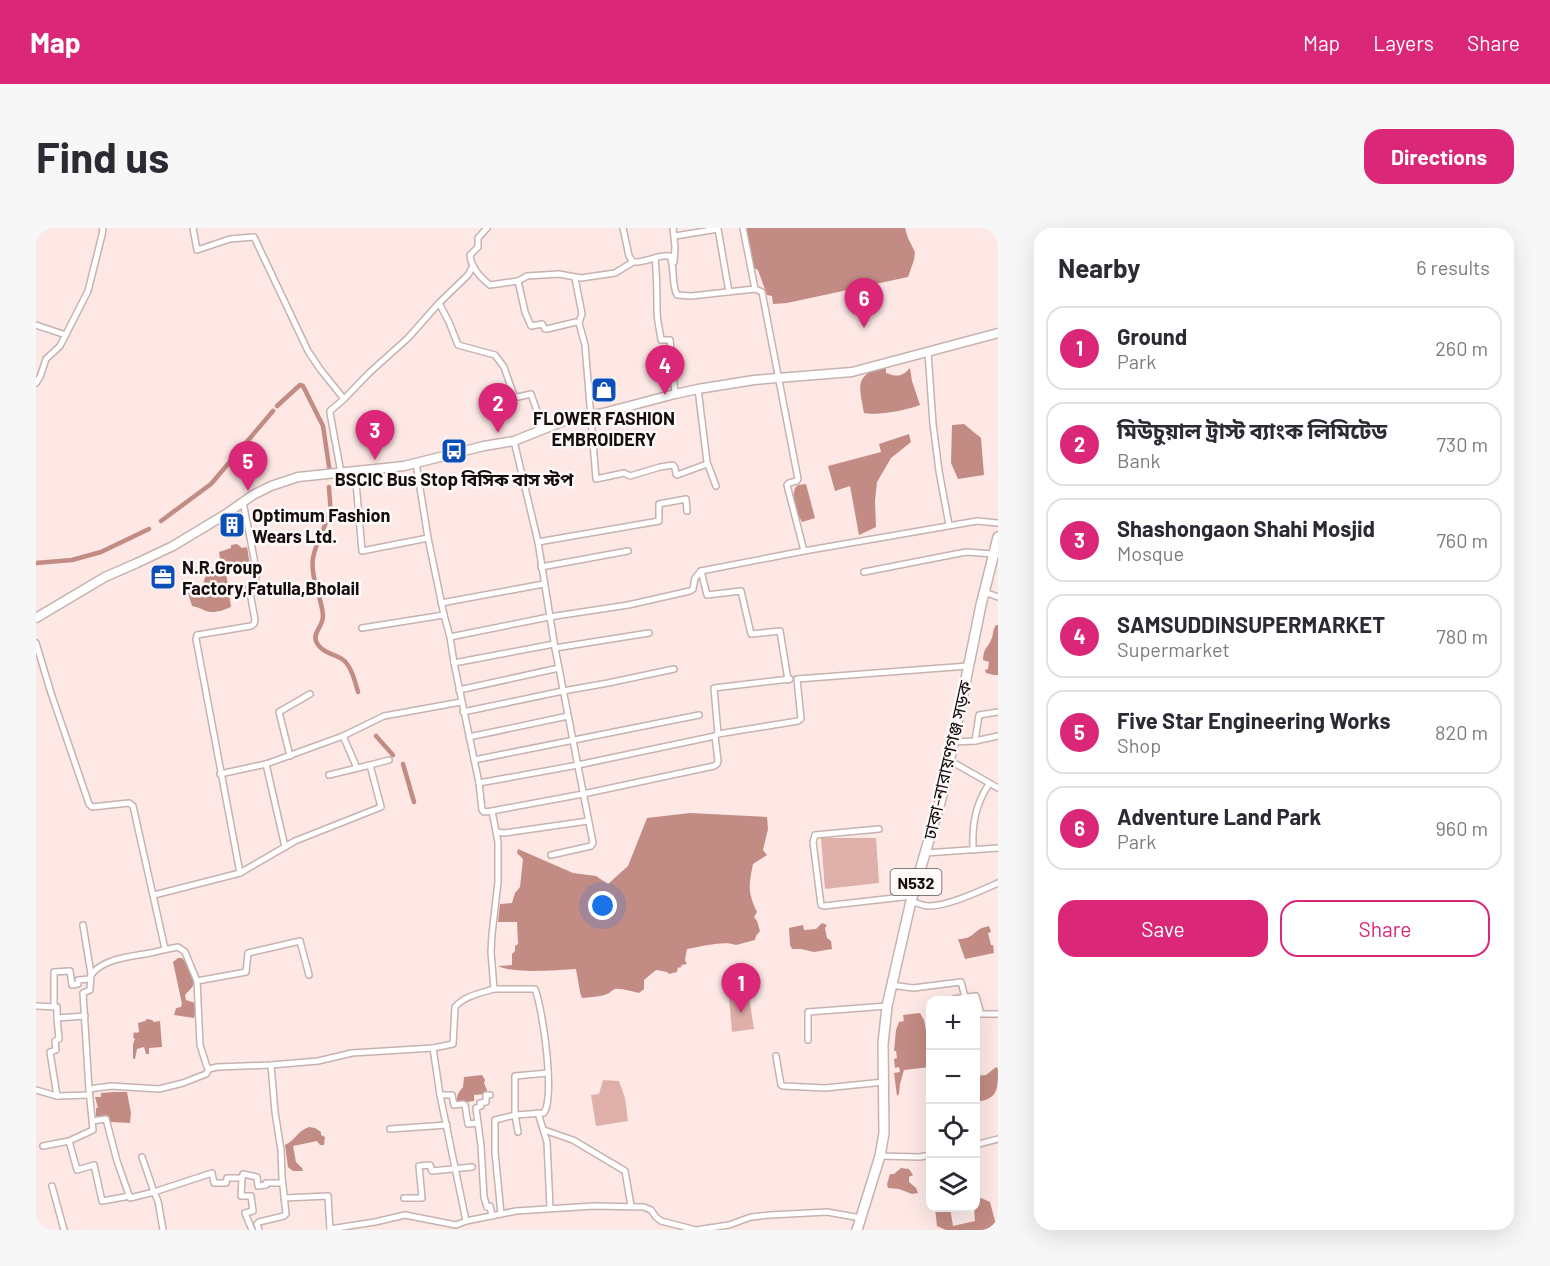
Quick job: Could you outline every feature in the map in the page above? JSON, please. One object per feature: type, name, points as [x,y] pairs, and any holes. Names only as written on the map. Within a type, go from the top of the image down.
[{"type":"highway","name":"ঢাকা-নারায়ণগঞ্জ সড়ক","points":[[857,1230],[880,1156],[884,1133],[884,1044],[891,985],[911,898],[943,792],[968,666],[998,537]]},
{"type":"main road","points":[[36,618],[105,577],[172,546],[253,495],[297,477],[389,468],[416,463],[514,441],[564,421],[675,394],[778,378],[852,372],[998,333]]},
{"type":"street","points":[[36,382],[40,377],[39,367],[60,346],[88,291],[103,228]]},
{"type":"street","points":[[193,228],[197,250],[230,239],[254,237]]},
{"type":"street","points":[[253,228],[254,237],[308,351],[344,399]]},
{"type":"street","points":[[487,228],[478,238],[478,247],[469,258],[483,279],[490,285],[518,281],[527,276],[559,274],[575,278],[615,273],[633,262],[665,255],[670,256],[673,266]]},
{"type":"street","points":[[623,228],[629,256],[633,262]]},
{"type":"street","points":[[673,228],[675,236],[674,289],[677,295],[692,296],[755,289],[762,292],[798,479],[787,486],[804,551]]},
{"type":"street","points":[[743,228],[755,289]]},
{"type":"street","points":[[675,236],[718,229],[729,292]]},
{"type":"street","points":[[655,258],[657,310],[661,340],[670,340],[675,394]]},
{"type":"street","points":[[341,473],[330,411],[408,338],[468,275],[473,266]]},
{"type":"street","points":[[575,278],[582,314],[579,322],[585,345],[597,479],[624,473],[630,476],[673,465],[677,475],[707,464]]},
{"type":"street","points":[[518,281],[525,312],[531,326],[542,324],[547,329],[579,322]]},
{"type":"street","points":[[440,303],[458,345],[495,355],[504,367],[514,396],[531,394],[541,431]]},
{"type":"street","points":[[36,325],[66,335]]},
{"type":"street","points":[[928,352],[934,436],[949,525]]},
{"type":"street","points":[[698,389],[707,464],[716,486]]},
{"type":"street","points":[[514,441],[538,542],[549,617],[593,843],[551,855]]},
{"type":"street","points":[[416,463],[428,538],[450,637],[483,812],[583,794],[714,766],[718,761],[714,688],[797,679],[968,666]]},
{"type":"street","points":[[355,471],[362,551],[428,538]]},
{"type":"street","points":[[538,542],[659,520],[658,504],[686,499],[687,511]]},
{"type":"street","points":[[240,873],[196,639],[197,635],[254,624],[249,586],[255,582],[256,578],[243,502]]},
{"type":"street","points":[[450,637],[549,617],[617,607],[690,591],[693,590],[695,578],[701,571],[949,525],[977,521],[998,523]]},
{"type":"street","points":[[542,567],[628,551]]},
{"type":"street","points":[[864,572],[966,552],[993,554]]},
{"type":"street","points":[[701,571],[707,595],[741,591],[751,634],[780,632],[788,680]]},
{"type":"street","points":[[441,603],[544,584]]},
{"type":"street","points":[[984,592],[998,597]]},
{"type":"street","points":[[362,628],[444,615]]},
{"type":"street","points":[[454,663],[649,633]]},
{"type":"street","points":[[36,643],[88,804],[92,807],[131,804],[165,949]]},
{"type":"street","points":[[459,690],[559,668]]},
{"type":"street","points":[[463,712],[674,669]]},
{"type":"street","points":[[479,783],[578,765],[716,735],[798,721],[802,716],[797,679]]},
{"type":"street","points":[[290,756],[279,712],[310,693]]},
{"type":"street","points":[[220,774],[290,756],[343,736],[384,716],[461,702]]},
{"type":"street","points":[[975,741],[979,715],[998,712]]},
{"type":"street","points":[[474,760],[699,715]]},
{"type":"street","points":[[469,737],[568,716]]},
{"type":"street","points":[[343,736],[357,768]]},
{"type":"street","points":[[953,742],[975,741],[998,736]]},
{"type":"street","points":[[329,775],[389,760]]},
{"type":"street","points":[[949,760],[998,788]]},
{"type":"street","points":[[266,764],[285,847]]},
{"type":"street","points":[[154,895],[240,873],[295,841],[381,807],[370,765]]},
{"type":"street","points":[[973,850],[972,830],[975,816],[989,784]]},
{"type":"street","points":[[492,811],[498,842],[498,882],[491,952],[494,989]]},
{"type":"street","points":[[497,833],[588,821]]},
{"type":"street","points":[[879,829],[815,835],[813,842],[821,905],[911,898],[921,905],[931,906],[960,898],[998,883]]},
{"type":"street","points":[[925,853],[998,848]]},
{"type":"street","points":[[43,1146],[69,1141],[93,1130],[83,993],[90,990],[91,974],[83,926]]},
{"type":"street","points":[[197,981],[246,972],[248,953],[300,941],[309,975]]},
{"type":"street","points":[[57,1096],[50,1052],[56,1050],[55,1041],[59,1039],[57,1008],[54,1007],[54,972],[70,971],[72,985],[78,984],[78,980],[89,979],[97,969],[114,960],[165,949],[178,947],[185,952],[197,981],[200,1045],[209,1069]]},
{"type":"street","points":[[891,985],[913,988],[961,982],[964,996]]},
{"type":"street","points":[[36,1090],[57,1096],[89,1092],[111,1086],[159,1089],[183,1083],[217,1067],[271,1065],[318,1060],[352,1053],[433,1048],[453,1044],[457,1004],[473,995],[494,989],[534,989],[540,1006],[548,1073],[546,1110],[544,1113],[515,1115],[495,1120],[495,1152],[501,1214]]},
{"type":"street","points":[[36,1006],[54,1007]]},
{"type":"street","points":[[808,1040],[807,1014],[810,1012],[887,1006]]},
{"type":"street","points":[[980,1010],[981,1014],[998,1014]]},
{"type":"street","points":[[57,1018],[85,1016]]},
{"type":"street","points":[[433,1048],[440,1095],[466,1221]]},
{"type":"street","points":[[776,1056],[783,1086],[825,1088],[884,1082]]},
{"type":"street","points":[[259,1230],[258,1222],[285,1215],[281,1150],[271,1065]]},
{"type":"street","points":[[518,1132],[514,1076],[548,1073]]},
{"type":"street","points":[[440,1095],[452,1095],[454,1105],[463,1104],[465,1106],[468,1124],[478,1123]]},
{"type":"street","points":[[490,1095],[486,1095],[486,1102],[476,1107],[484,1197],[492,1216]]},
{"type":"street","points":[[538,1113],[547,1142],[550,1208]]},
{"type":"street","points":[[92,1121],[106,1119],[117,1161],[130,1196]]},
{"type":"street","points":[[390,1129],[447,1125]]},
{"type":"street","points":[[544,1130],[573,1140],[624,1170],[631,1206]]},
{"type":"street","points":[[980,1144],[998,1139]]},
{"type":"street","points":[[69,1141],[77,1170],[94,1166],[102,1201],[130,1196],[131,1198],[212,1173],[214,1183],[226,1183],[227,1178],[242,1178]]},
{"type":"street","points":[[880,1156],[926,1156]]},
{"type":"street","points":[[142,1157],[158,1201],[163,1230]]},
{"type":"street","points":[[404,1198],[422,1198],[419,1166],[430,1165],[432,1171],[472,1167]]},
{"type":"street","points":[[252,1230],[245,1213],[253,1212],[251,1196],[241,1196],[243,1174],[257,1176],[258,1186],[266,1185],[266,1183],[282,1183]]},
{"type":"street","points":[[52,1186],[64,1230]]},
{"type":"street","points":[[284,1198],[328,1196],[330,1230],[405,1215],[456,1228],[466,1221],[501,1214],[550,1208],[631,1206],[648,1208],[658,1219],[696,1230],[729,1225],[751,1217],[770,1215],[827,1212],[861,1218]]},
{"type":"street","points":[[667,1230],[668,1222]]},
{"type":"shaded area","points":[[743,228],[905,228],[915,252],[914,260],[908,277],[773,304],[772,296],[767,295],[758,270],[752,267]]},
{"type":"shaded area","points":[[886,366],[886,373],[896,376],[902,375],[910,368],[920,405],[892,412],[864,413],[861,382],[868,373]]},
{"type":"shaded area","points":[[964,424],[981,438],[984,475],[958,479],[951,463],[952,425]]},
{"type":"shaded area","points":[[909,434],[911,442],[891,458],[877,482],[876,527],[859,535],[850,486],[835,491],[828,466],[881,452],[879,444]]},
{"type":"shaded area","points":[[806,484],[815,518],[802,522],[793,497],[798,485]]},
{"type":"shaded area","points":[[237,544],[242,548],[247,547],[250,565],[224,570],[219,552]]},
{"type":"shaded area","points":[[213,572],[226,572],[231,607],[212,612],[192,606],[188,593],[202,589],[206,576]]},
{"type":"shaded area","points":[[996,625],[998,625],[998,675],[994,675],[986,673],[989,662],[983,660]]},
{"type":"shaded area","points":[[690,813],[767,817],[768,829],[763,850],[767,855],[753,864],[750,883],[750,893],[757,912],[754,917],[760,931],[755,940],[736,945],[719,944],[687,949],[685,960],[687,964],[678,967],[677,972],[669,974],[656,970],[644,980],[644,989],[639,993],[615,989],[608,994],[582,998],[576,969],[525,971],[498,966],[512,965],[512,954],[518,944],[517,922],[498,922],[500,904],[512,903],[520,887],[523,859],[517,853],[518,849],[573,873],[596,876],[608,884],[628,866],[647,818]]},
{"type":"shaded area","points":[[821,838],[876,838],[879,883],[825,889]]},
{"type":"shaded area","points":[[822,923],[827,925],[825,928],[827,938],[831,941],[832,949],[814,952],[792,949],[789,928],[803,925],[804,930],[816,929]]},
{"type":"shaded area","points":[[989,926],[991,932],[988,933],[994,953],[965,959],[958,939],[964,939]]},
{"type":"shaded area","points":[[178,958],[184,960],[193,976],[193,986],[185,995],[186,1000],[195,1003],[194,1018],[174,1015],[176,1008],[181,1007],[182,1004],[173,962]]},
{"type":"shaded area","points":[[729,997],[749,997],[754,1029],[732,1032]]},
{"type":"shaded area","points":[[920,1013],[924,1020],[926,1067],[904,1070],[897,1096],[894,1073],[900,1072],[899,1067],[895,1068],[894,1059],[897,1058],[896,1051],[894,1051],[896,1030],[899,1022],[904,1021],[903,1015]]},
{"type":"shaded area","points":[[147,1019],[154,1022],[160,1021],[162,1047],[149,1048],[149,1054],[146,1054],[144,1047],[137,1049],[135,1059],[133,1059],[134,1032],[139,1032],[138,1023]]},
{"type":"shaded area","points":[[996,1067],[998,1069],[997,1088],[993,1096],[980,1101],[980,1076],[986,1075]]},
{"type":"shaded area","points":[[482,1075],[487,1090],[485,1094],[474,1095],[474,1101],[457,1103],[464,1077]]},
{"type":"shaded area","points":[[603,1080],[619,1081],[625,1098],[628,1121],[596,1126],[591,1095],[599,1094]]},
{"type":"shaded area","points":[[127,1092],[131,1113],[130,1123],[110,1122],[109,1116],[96,1116],[96,1108],[98,1108],[95,1097],[101,1097],[101,1093]]},
{"type":"shaded area","points":[[309,1127],[321,1132],[321,1135],[325,1137],[324,1145],[320,1145],[317,1141],[293,1146],[296,1162],[303,1171],[293,1171],[288,1167],[285,1145]]},
{"type":"shaded area","points":[[901,1168],[909,1169],[913,1175],[909,1177],[909,1182],[918,1193],[912,1194],[888,1188],[890,1174],[894,1174]]},
{"type":"shaded area","points":[[980,1199],[990,1202],[995,1221],[998,1221],[998,1230],[946,1230],[937,1226],[935,1212],[951,1212],[953,1226],[975,1221],[974,1212],[980,1212]]},
{"type":"waterway","points":[[277,406],[300,385],[303,386],[323,426],[330,473]]},
{"type":"waterway","points":[[161,521],[211,484],[273,411]]},
{"type":"waterway","points":[[329,487],[330,510],[313,558],[313,573],[323,616],[315,638],[321,648],[342,659],[348,665],[358,692]]},
{"type":"waterway","points":[[36,563],[72,560],[101,552],[149,529]]},
{"type":"waterway","points":[[376,736],[393,755]]},
{"type":"waterway","points":[[403,764],[414,802]]},
{"type":"place","name":"Adventure Land Park","points":[[864,328]]},
{"type":"place","name":"FLOWER FASHION EMBROIDERY","points":[[604,390]]},
{"type":"place","name":"SAMSUDDINSUPERMARKET","points":[[665,395]]},
{"type":"place","name":"মিউচুয়াল ট্রাস্ট ব্যাংক লিমিটেড","points":[[498,433]]},
{"type":"place","name":"BSCIC Bus Stop বিসিক বাস স্টপ","points":[[454,451]]},
{"type":"place","name":"Shashongaon Shahi Mosjid","points":[[375,460]]},
{"type":"place","name":"Five Star Engineering Works","points":[[248,491]]},
{"type":"place","name":"Optimum Fashion Wears Ltd.","points":[[232,525]]},
{"type":"place","name":"N.R.Group Factory,Fatulla,Bholail","points":[[163,577]]},
{"type":"place","name":"Ground","points":[[741,1013]]}]
